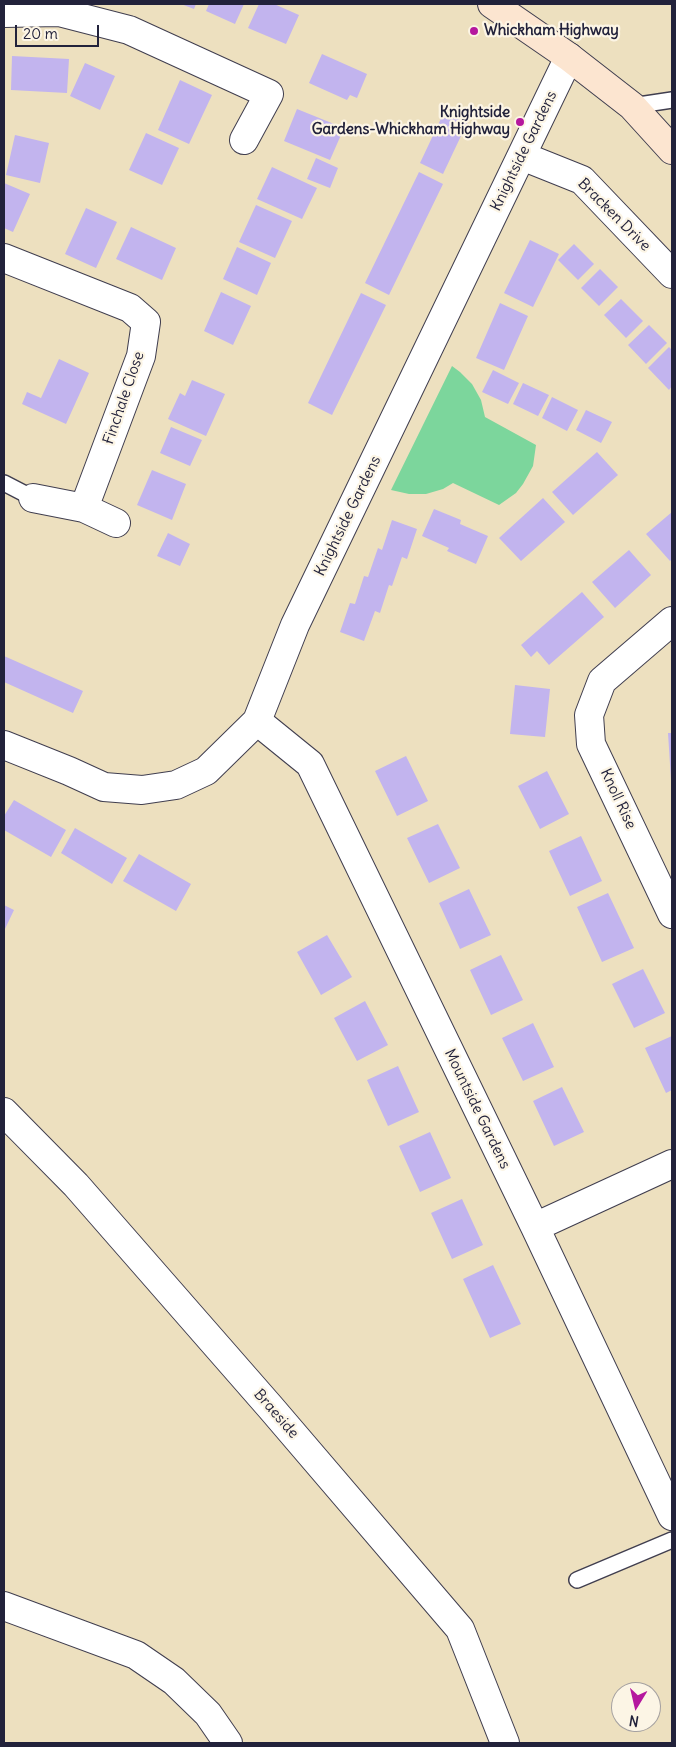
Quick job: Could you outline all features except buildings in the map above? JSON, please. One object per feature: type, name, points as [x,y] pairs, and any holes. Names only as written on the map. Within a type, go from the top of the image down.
[{"type":"main road","points":[[492,4],[569,57],[632,106],[672,150]]},
{"type":"street","points":[[4,14],[58,12],[129,30],[269,94],[244,140]]},
{"type":"street","name":"Knightside Gardens","points":[[4,745],[69,771],[104,788],[142,790],[176,785],[206,771],[257,721],[295,625],[569,57]]},
{"type":"street","name":"Bracken Drive","points":[[522,156],[582,180],[672,274]]},
{"type":"street","name":"Finchale Close","points":[[4,258],[130,308],[146,322],[140,356],[84,508]]},
{"type":"street","points":[[33,498],[84,508],[116,523]]},
{"type":"street","name":"Knoll Rise","points":[[672,621],[602,680],[589,715],[591,744],[672,914]]},
{"type":"street","name":"Mountside Gardens","points":[[257,721],[310,764],[535,1227],[672,1516]]},
{"type":"street","name":"Braeside","points":[[4,1112],[76,1185],[271,1408],[460,1629],[505,1743]]},
{"type":"street","points":[[535,1227],[672,1164]]},
{"type":"street","points":[[4,1606],[136,1655],[174,1681],[208,1714],[228,1743]]},
{"type":"lane","points":[[632,106],[672,100]]},
{"type":"lane","points":[[4,484],[33,498]]},
{"type":"lane","points":[[578,1580],[672,1540]]},
{"type":"green space","points":[[452,366],[472,384],[481,400],[485,417],[536,445],[533,466],[523,484],[516,493],[499,505],[453,483],[443,489],[426,494],[409,494],[391,490]]},
{"type":"place","name":"Whickham Highway","points":[[474,31]]},
{"type":"place","name":"Knightside Gardens-Whickham Highway","points":[[520,122]]}]
